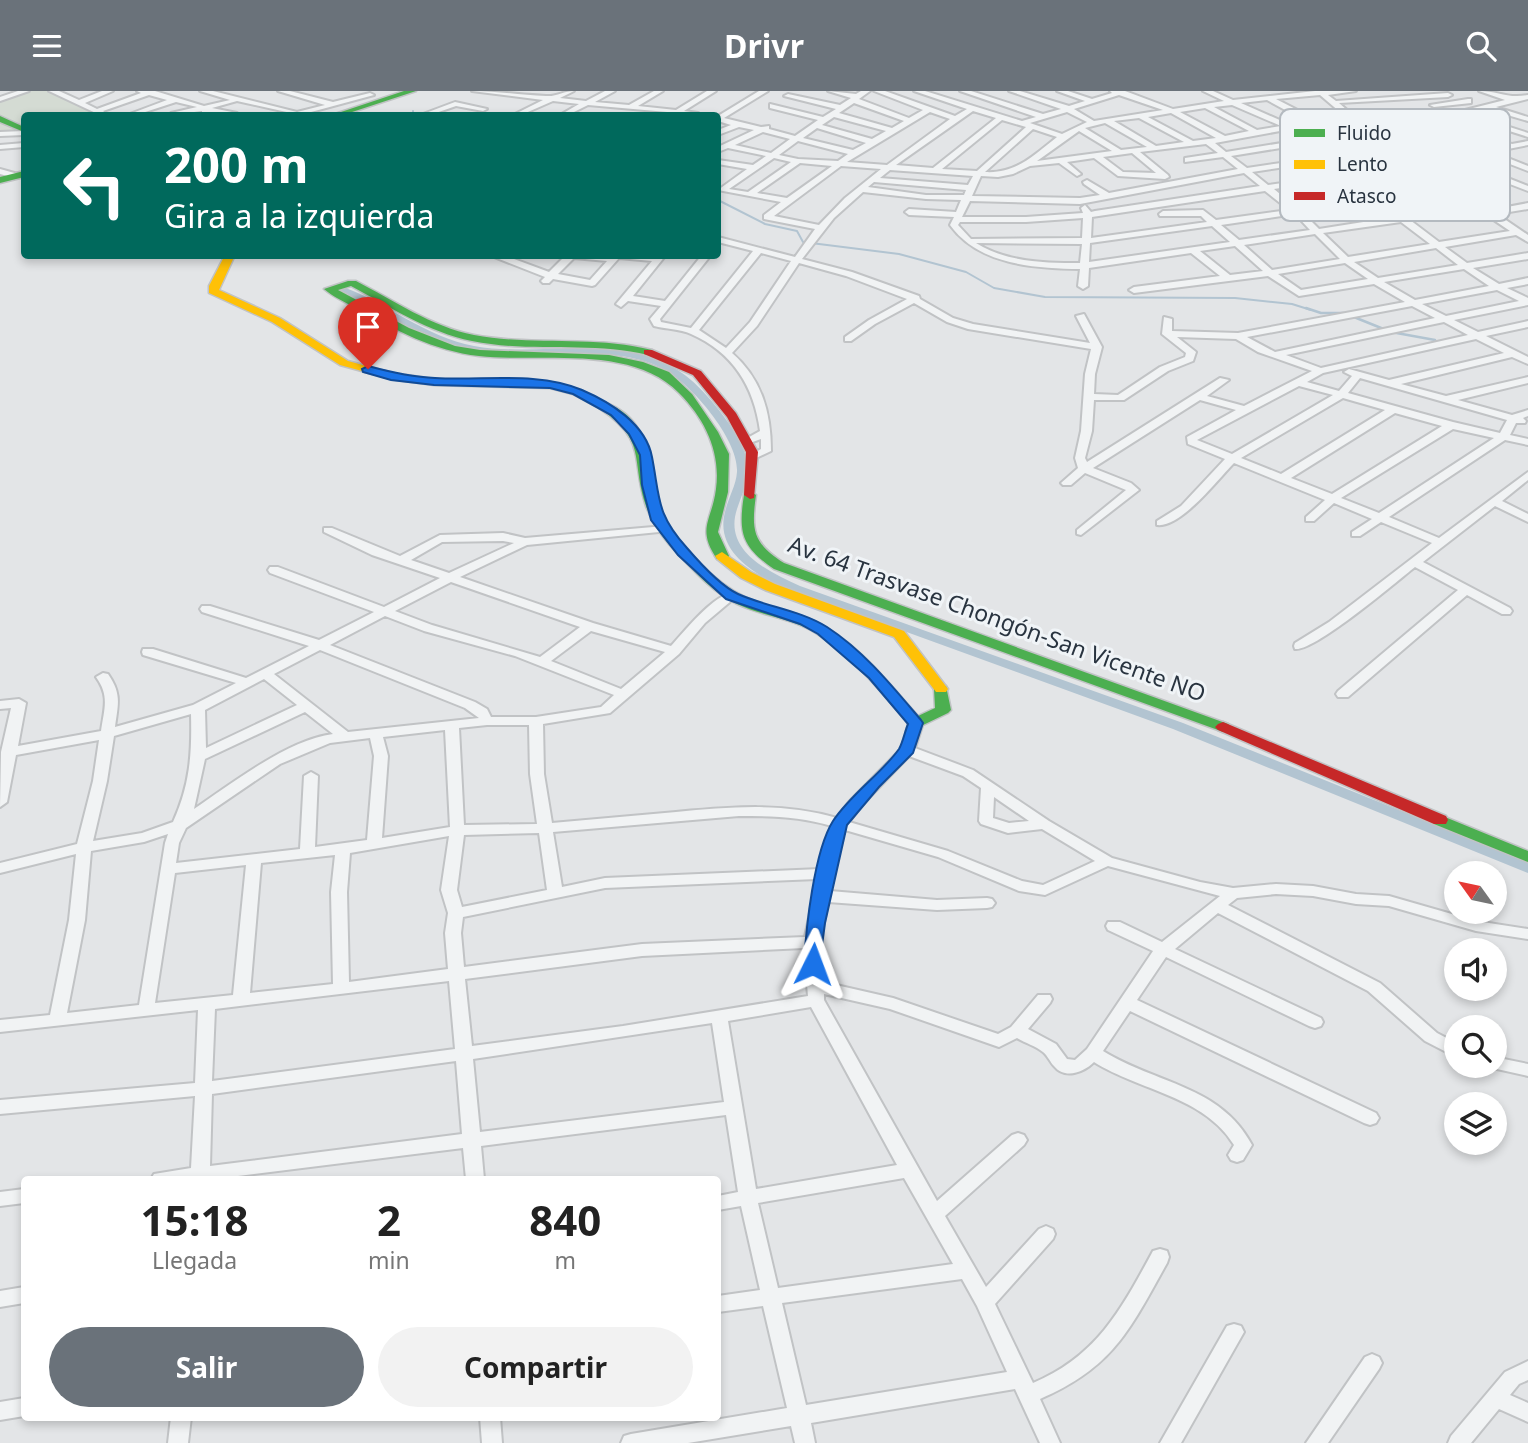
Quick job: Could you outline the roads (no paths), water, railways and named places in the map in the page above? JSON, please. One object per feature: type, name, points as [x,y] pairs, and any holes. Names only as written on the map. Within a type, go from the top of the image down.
[{"type":"street","points":[[0,99],[25,91]]},
{"type":"street","points":[[56,93],[69,91]]},
{"type":"street","points":[[78,103],[109,91]]},
{"type":"street","points":[[204,91],[289,112]]},
{"type":"street","points":[[282,91],[340,112],[421,91]]},
{"type":"street","points":[[340,112],[370,95],[352,91]]},
{"type":"street","points":[[340,112],[412,91]]},
{"type":"street","points":[[476,91],[489,92],[503,99],[515,94],[533,99],[674,112],[712,91]]},
{"type":"street","points":[[533,99],[547,91]]},
{"type":"street","points":[[524,112],[570,91]]},
{"type":"street","points":[[570,112],[611,91]]},
{"type":"street","points":[[619,112],[659,91]]},
{"type":"street","points":[[721,117],[764,91]]},
{"type":"street","points":[[832,91],[909,120]]},
{"type":"street","points":[[722,187],[773,156],[866,91]]},
{"type":"street","points":[[877,91],[956,119]]},
{"type":"street","points":[[918,91],[1030,128],[1062,135]]},
{"type":"street","points":[[964,91],[1041,116]]},
{"type":"street","points":[[1013,91],[1066,108],[1093,124]]},
{"type":"street","points":[[1061,91],[1091,100]]},
{"type":"street","points":[[1208,91],[1237,102],[1280,125]]},
{"type":"street","points":[[1250,91],[1289,109]]},
{"type":"street","points":[[728,146],[798,161],[838,165],[977,175],[1010,174],[1030,164],[1062,135],[1093,124],[1295,93],[1352,91]]},
{"type":"street","points":[[1436,91],[1496,109]]},
{"type":"street","points":[[1483,91],[1528,105]]},
{"type":"street","points":[[56,93],[97,111],[148,92],[201,107]]},
{"type":"street","points":[[1020,124],[1120,92],[1172,111],[1224,139]]},
{"type":"street","points":[[1320,92],[1340,109]]},
{"type":"street","points":[[1330,101],[1448,95]]},
{"type":"street","points":[[788,96],[843,107]]},
{"type":"street","points":[[1475,109],[1528,97]]},
{"type":"street","points":[[139,112],[174,100]]},
{"type":"street","points":[[184,112],[238,100]]},
{"type":"street","points":[[1355,109],[1468,101]]},
{"type":"street","points":[[432,112],[454,104],[483,109]]},
{"type":"street","points":[[475,112],[492,106]]},
{"type":"street","points":[[773,106],[825,120]]},
{"type":"street","points":[[1206,106],[1256,132]]},
{"type":"street","points":[[728,352],[768,306],[821,228],[862,189],[971,109]]},
{"type":"street","points":[[821,228],[768,218],[854,153],[928,110]]},
{"type":"street","points":[[1510,113],[1528,119]]},
{"type":"street","points":[[833,114],[891,130]]},
{"type":"street","points":[[1141,115],[1192,143]]},
{"type":"street","points":[[934,171],[1000,118]]},
{"type":"street","points":[[0,119],[21,130]]},
{"type":"street","points":[[721,120],[766,128],[854,153]]},
{"type":"street","points":[[1108,121],[1156,149]]},
{"type":"street","points":[[721,132],[741,123]]},
{"type":"street","points":[[814,125],[872,142]]},
{"type":"street","points":[[721,149],[766,128]]},
{"type":"street","points":[[1030,128],[977,175],[958,217],[957,230],[967,240],[1012,261],[1045,266],[1083,266],[1195,252],[1393,221]]},
{"type":"street","points":[[1080,128],[1119,152]]},
{"type":"street","points":[[1030,164],[1156,149],[1280,129]]},
{"type":"street","points":[[1510,130],[1528,135]]},
{"type":"street","points":[[0,134],[21,132]]},
{"type":"street","points":[[1247,134],[1280,159]]},
{"type":"street","points":[[1208,141],[1280,199]]},
{"type":"street","points":[[1,147],[21,145]]},
{"type":"street","points":[[1171,146],[1236,193]]},
{"type":"street","points":[[1188,160],[1280,147]]},
{"type":"street","points":[[1134,151],[1176,183]]},
{"type":"street","points":[[1096,156],[1121,174],[1164,176]]},
{"type":"street","points":[[749,195],[798,161]]},
{"type":"street","points":[[1060,161],[1077,174]]},
{"type":"street","points":[[721,162],[755,168]]},
{"type":"street","points":[[1510,162],[1528,169]]},
{"type":"street","points":[[862,189],[965,199],[1080,201],[1280,166]]},
{"type":"street","points":[[874,180],[970,188]]},
{"type":"street","points":[[1087,182],[1107,196]]},
{"type":"street","points":[[1510,183],[1528,190]]},
{"type":"street","points":[[722,187],[749,195],[788,201]]},
{"type":"street","points":[[967,240],[1043,243],[1087,241],[1137,221],[1156,206],[1280,187]]},
{"type":"street","points":[[1023,188],[1029,201]]},
{"type":"street","points":[[1146,189],[1156,206]]},
{"type":"street","points":[[1080,201],[1088,214],[1083,286]]},
{"type":"street","points":[[909,212],[958,217],[1038,219],[1088,214],[1137,221],[1215,224],[1280,214]]},
{"type":"street","points":[[1163,214],[1200,212],[1270,274],[1295,292],[1305,294],[1528,256]]},
{"type":"street","points":[[1038,219],[1043,243]]},
{"type":"street","points":[[1307,221],[1346,260],[1378,282],[1473,335],[1528,361]]},
{"type":"street","points":[[1274,355],[1441,318],[1528,302],[1496,287],[1408,221]]},
{"type":"street","points":[[1502,221],[1523,232],[1528,239]]},
{"type":"street","points":[[1134,290],[1270,274],[1523,232]]},
{"type":"street","points":[[721,240],[849,274],[916,298],[950,320],[971,327],[1097,347]]},
{"type":"street","points":[[693,331],[759,250]]},
{"type":"street","points":[[1195,252],[1229,279]]},
{"type":"street","points":[[229,259],[227,268],[214,283],[214,291],[276,320],[344,363],[391,376],[434,382],[550,385],[577,392],[615,412],[635,432],[646,455],[648,485],[658,520],[683,552],[731,596],[806,621],[823,631],[874,675],[916,723],[907,750],[873,783],[840,824],[825,874],[812,942],[815,993],[909,1170],[985,1302],[1050,1443]]},
{"type":"street","points":[[502,259],[548,279],[592,283],[613,259]]},
{"type":"street","points":[[510,263],[515,259]]},
{"type":"street","points":[[548,279],[568,259]]},
{"type":"street","points":[[659,259],[624,301],[668,304]]},
{"type":"street","points":[[704,259],[655,322],[693,331],[728,352],[757,388],[766,433],[766,451],[751,449]]},
{"type":"street","points":[[1167,334],[1238,336],[1528,281]]},
{"type":"street","name":"Av. 64 Trasvase Chongón-San Vicente NO","points":[[916,723],[943,710],[944,699],[938,682],[898,635],[770,587],[746,575],[720,554],[712,538],[711,519],[721,498],[723,452],[683,389],[662,373],[643,364],[618,358],[491,356],[455,349],[434,343],[329,289],[352,283],[449,332],[473,338],[607,345],[658,354],[698,374],[751,449],[753,494],[746,524],[747,537],[763,556],[794,572],[1213,723],[1528,857]]},
{"type":"street","points":[[849,339],[872,322],[916,298]]},
{"type":"street","points":[[1081,316],[1097,347]]},
{"type":"street","points":[[1167,319],[1167,334]]},
{"type":"street","points":[[1440,542],[1231,459],[1192,442],[1192,437],[1320,371],[1528,324]]},
{"type":"street","points":[[1090,397],[1120,398],[1164,369],[1189,359],[1191,352],[1167,334]]},
{"type":"street","points":[[1238,336],[1274,355],[1320,371]]},
{"type":"street","points":[[1081,532],[1133,490],[1132,487],[1084,469],[1080,458],[1088,438],[1091,361],[1097,347]]},
{"type":"street","points":[[1390,384],[1513,354]]},
{"type":"street","points":[[1338,367],[1357,376],[1528,423]]},
{"type":"street","points":[[1161,523],[1185,507],[1231,459],[1341,395],[1357,376]]},
{"type":"street","points":[[1067,483],[1084,469],[1224,380]]},
{"type":"street","points":[[1446,400],[1528,380]]},
{"type":"street","points":[[1296,382],[1392,410],[1528,442]]},
{"type":"street","points":[[1198,396],[1247,410]]},
{"type":"street","points":[[1281,479],[1392,410]]},
{"type":"street","points":[[1356,534],[1504,436],[1513,418],[1528,413]]},
{"type":"street","points":[[1310,519],[1332,499],[1451,425]]},
{"type":"street","points":[[751,449],[766,433]]},
{"type":"street","points":[[1300,646],[1333,625],[1528,475]]},
{"type":"street","points":[[1494,501],[1528,519]]},
{"type":"street","points":[[401,561],[440,539],[503,537],[525,542],[665,529]]},
{"type":"street","points":[[328,530],[401,561],[589,626],[674,650]]},
{"type":"street","points":[[8,752],[107,733],[198,708],[451,577],[525,542]]},
{"type":"street","points":[[1414,562],[1506,611]]},
{"type":"street","points":[[274,570],[385,613],[541,662],[622,694]]},
{"type":"street","points":[[1343,694],[1465,591]]},
{"type":"street","points":[[0,868],[84,847],[144,837],[178,826],[275,761],[305,746],[343,735],[376,735],[486,721],[537,721],[605,710],[674,650],[701,620],[731,596]]},
{"type":"street","points":[[206,609],[320,645],[470,705],[482,712],[486,721]]},
{"type":"street","points":[[541,662],[589,626]]},
{"type":"street","points":[[148,652],[248,683]]},
{"type":"street","points":[[266,674],[343,735]]},
{"type":"street","points":[[57,1020],[77,920],[84,847],[100,781],[107,733],[111,688],[103,677]]},
{"type":"street","points":[[0,705],[19,703],[0,802]]},
{"type":"street","points":[[200,757],[306,706]]},
{"type":"street","points":[[146,1010],[162,891],[178,826],[188,804],[200,757],[198,708]]},
{"type":"street","points":[[537,721],[537,774],[555,891]]},
{"type":"street","points":[[452,727],[457,829],[449,890],[456,913],[453,933],[459,973],[475,1176]]},
{"type":"street","points":[[374,843],[381,756],[376,735]]},
{"type":"street","points":[[907,750],[968,773],[1044,824],[1107,861],[1199,887],[1233,893],[1301,890],[1356,899],[1389,901],[1476,926],[1528,934]]},
{"type":"street","points":[[307,851],[311,776]]},
{"type":"street","points":[[988,785],[986,821],[1008,828],[1044,824]]},
{"type":"street","points":[[169,869],[307,851],[343,849],[457,829],[547,828],[739,811],[778,811],[840,824],[943,854],[1019,886],[1045,890],[1107,861]]},
{"type":"street","points":[[341,989],[339,892],[343,849]]},
{"type":"street","points":[[241,999],[254,859]]},
{"type":"street","points":[[456,913],[605,883],[825,874]]},
{"type":"street","points":[[1017,1031],[1050,1048],[1056,1059],[1069,1067],[1079,1067],[1093,1052],[1162,951],[1233,893]]},
{"type":"street","points":[[822,896],[937,905],[987,903]]},
{"type":"street","points":[[1219,907],[1374,988],[1431,1037],[1444,1044]]},
{"type":"street","points":[[1114,926],[1315,1022]]},
{"type":"street","points":[[0,1026],[341,989],[642,950],[812,942]]},
{"type":"street","points":[[0,1107],[203,1089],[623,1033],[719,1016],[815,993],[893,1004],[999,1041],[1017,1031],[1044,999]]},
{"type":"street","points":[[1127,1002],[1370,1118]]},
{"type":"street","points":[[200,1176],[207,1003]]},
{"type":"street","points":[[719,1016],[731,1108],[748,1198],[805,1443]]},
{"type":"street","points":[[1093,1052],[1185,1096],[1227,1120],[1237,1129],[1243,1145],[1237,1155]]},
{"type":"street","points":[[1507,1066],[1528,1070]]},
{"type":"street","points":[[208,1176],[731,1108]]},
{"type":"street","points":[[936,1213],[1017,1140]]},
{"type":"street","points":[[721,1202],[909,1170]]},
{"type":"street","points":[[0,1199],[21,1196]]},
{"type":"street","points":[[985,1302],[1046,1234]]},
{"type":"street","points":[[631,1443],[1063,1382],[1096,1359],[1116,1333],[1160,1257]]},
{"type":"street","points":[[721,1304],[966,1270]]},
{"type":"street","points":[[0,1299],[21,1296]]},
{"type":"street","points":[[1170,1443],[1234,1332]]},
{"type":"street","points":[[1316,1443],[1372,1363]]},
{"type":"street","points":[[1458,1443],[1512,1378],[1528,1370]]},
{"type":"street","points":[[1495,1398],[1528,1413]]},
{"type":"street","points":[[0,1411],[21,1408]]},
{"type":"street","points":[[178,1443],[181,1421]]},
{"type":"street","points":[[491,1421],[492,1443]]},
{"type":"waterway","points":[[721,202],[765,224],[797,231],[803,242],[899,254],[966,272],[994,288],[1045,297],[1235,298],[1292,304],[1311,310]]},
{"type":"waterway","points":[[343,290],[423,332],[457,345],[499,352],[616,353],[644,358],[669,367],[689,383],[735,443],[742,462],[742,475],[728,527],[738,551],[759,570],[796,589],[1178,726],[1528,868]]},
{"type":"waterway","points":[[1306,308],[1321,313],[1344,313],[1391,332],[1435,340]]}]
